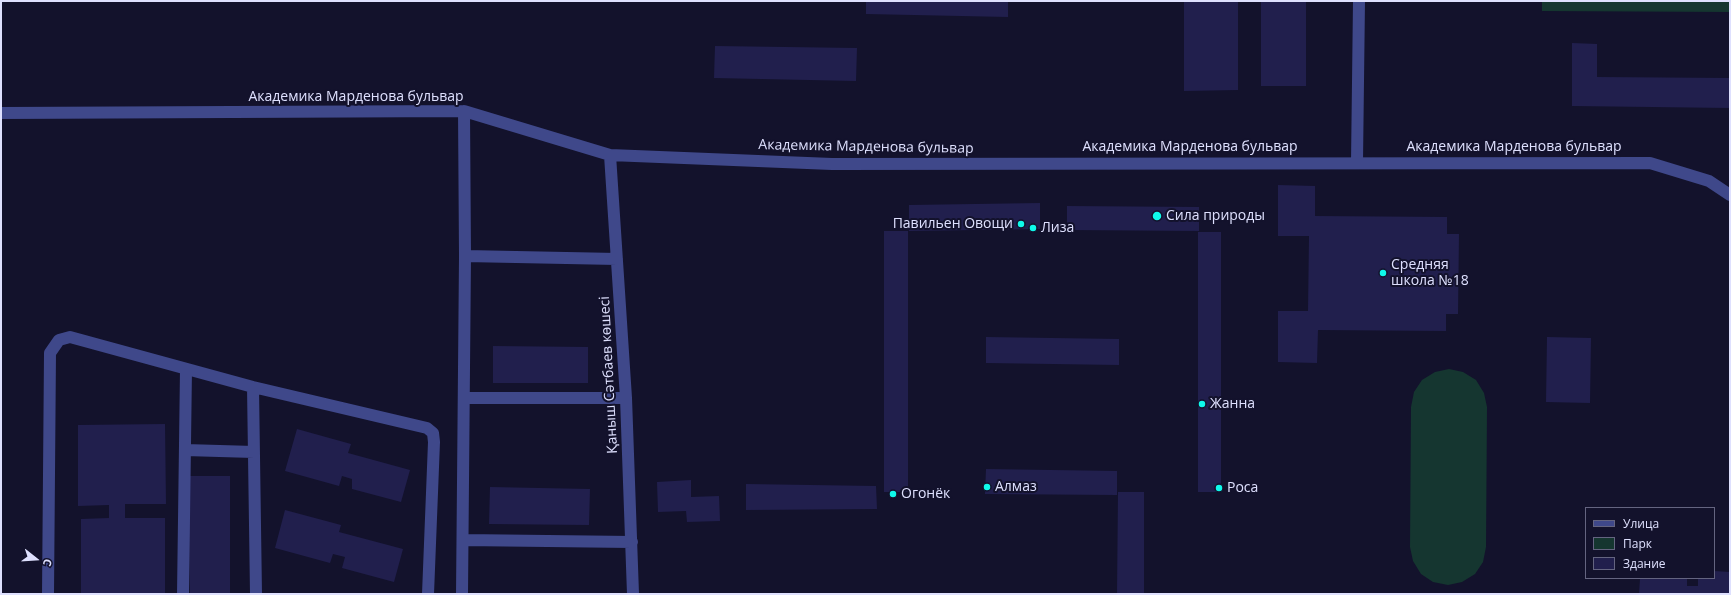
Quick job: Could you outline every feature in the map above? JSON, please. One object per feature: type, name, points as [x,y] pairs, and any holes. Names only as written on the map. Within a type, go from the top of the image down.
[{"type":"street","points":[[1357,162],[1359,1]]},
{"type":"street","points":[[462,594],[465,256],[464,111]]},
{"type":"street","name":"Академика Марденова бульвар","points":[[1,113],[464,111],[610,154],[832,164],[1357,162],[1650,163],[1709,181],[1730,195]]},
{"type":"street","name":"Қаныш Сәтбаев көшесі","points":[[610,154],[626,398],[633,594]]},
{"type":"street","points":[[465,256],[617,259]]},
{"type":"street","points":[[48,594],[50,353],[59,340],[70,337],[253,387],[427,428],[433,434],[428,594]]},
{"type":"street","points":[[183,594],[186,369]]},
{"type":"street","points":[[253,387],[256,594]]},
{"type":"street","points":[[464,398],[626,398]]},
{"type":"street","points":[[185,450],[254,452]]},
{"type":"street","points":[[463,540],[632,542]]},
{"type":"green space","points":[[1542,1],[1730,1],[1730,12],[1542,11]]},
{"type":"green space","points":[[1449,369],[1463,372],[1476,380],[1484,393],[1487,407],[1486,547],[1483,562],[1475,574],[1462,582],[1448,585],[1433,582],[1421,574],[1413,561],[1410,547],[1411,407],[1414,392],[1422,380],[1435,372]]},
{"type":"building","points":[[866,1],[1008,1],[1008,17],[866,14]]},
{"type":"building","points":[[1184,1],[1238,1],[1238,90],[1184,91]]},
{"type":"building","points":[[1261,1],[1306,1],[1306,86],[1261,86]]},
{"type":"building","points":[[1572,43],[1597,44],[1597,77],[1730,78],[1730,108],[1572,106]]},
{"type":"building","points":[[715,46],[857,48],[856,81],[714,78]]},
{"type":"building","name":"Средняя школа №18","points":[[1278,185],[1315,186],[1315,216],[1447,217],[1447,234],[1459,234],[1458,314],[1446,314],[1446,331],[1318,330],[1317,363],[1278,362],[1278,311],[1308,311],[1309,236],[1278,236]]},
{"type":"building","points":[[1040,203],[1040,229],[909,231],[909,205]]},
{"type":"building","points":[[1067,206],[1199,207],[1199,231],[1067,230]]},
{"type":"building","points":[[884,231],[908,231],[908,492],[884,492]]},
{"type":"building","points":[[1198,232],[1221,232],[1221,492],[1198,492]]},
{"type":"building","points":[[986,337],[1119,339],[1119,365],[986,363]]},
{"type":"building","points":[[1547,337],[1591,338],[1590,403],[1546,402]]},
{"type":"building","points":[[493,346],[588,347],[588,383],[493,383]]},
{"type":"building","points":[[165,424],[166,504],[125,504],[125,518],[165,518],[165,594],[81,594],[81,519],[109,518],[109,505],[78,506],[78,425]]},
{"type":"building","points":[[297,429],[351,444],[348,453],[410,470],[401,502],[352,489],[352,479],[342,476],[339,486],[285,471]]},
{"type":"building","points":[[986,469],[1117,471],[1117,495],[985,494]]},
{"type":"building","points":[[188,476],[230,476],[230,594],[190,594]]},
{"type":"building","points":[[691,480],[691,497],[719,496],[720,521],[687,522],[686,511],[658,512],[657,482]]},
{"type":"building","points":[[746,484],[876,486],[877,509],[746,510]]},
{"type":"building","points":[[490,487],[590,489],[589,525],[489,524]]},
{"type":"building","points":[[1118,492],[1144,492],[1144,594],[1117,594]]},
{"type":"building","points":[[285,510],[341,525],[339,532],[403,549],[394,582],[342,568],[345,557],[333,554],[330,563],[275,548]]},
{"type":"building","points":[[1715,571],[1730,572],[1730,594],[1639,594],[1640,579],[1687,579],[1687,586],[1698,586],[1698,579],[1715,579]]},
{"type":"place","name":"Сила природы","points":[[1157,216]]},
{"type":"place","name":"Павильен Овощи","points":[[1021,224]]},
{"type":"place","name":"Лиза","points":[[1033,228]]},
{"type":"place","name":"Средняя школа №18","points":[[1383,273]]},
{"type":"place","name":"Жанна","points":[[1202,404]]},
{"type":"place","name":"Алмаз","points":[[987,487]]},
{"type":"place","name":"Роса","points":[[1219,488]]},
{"type":"place","name":"Огонёк","points":[[893,494]]}]
